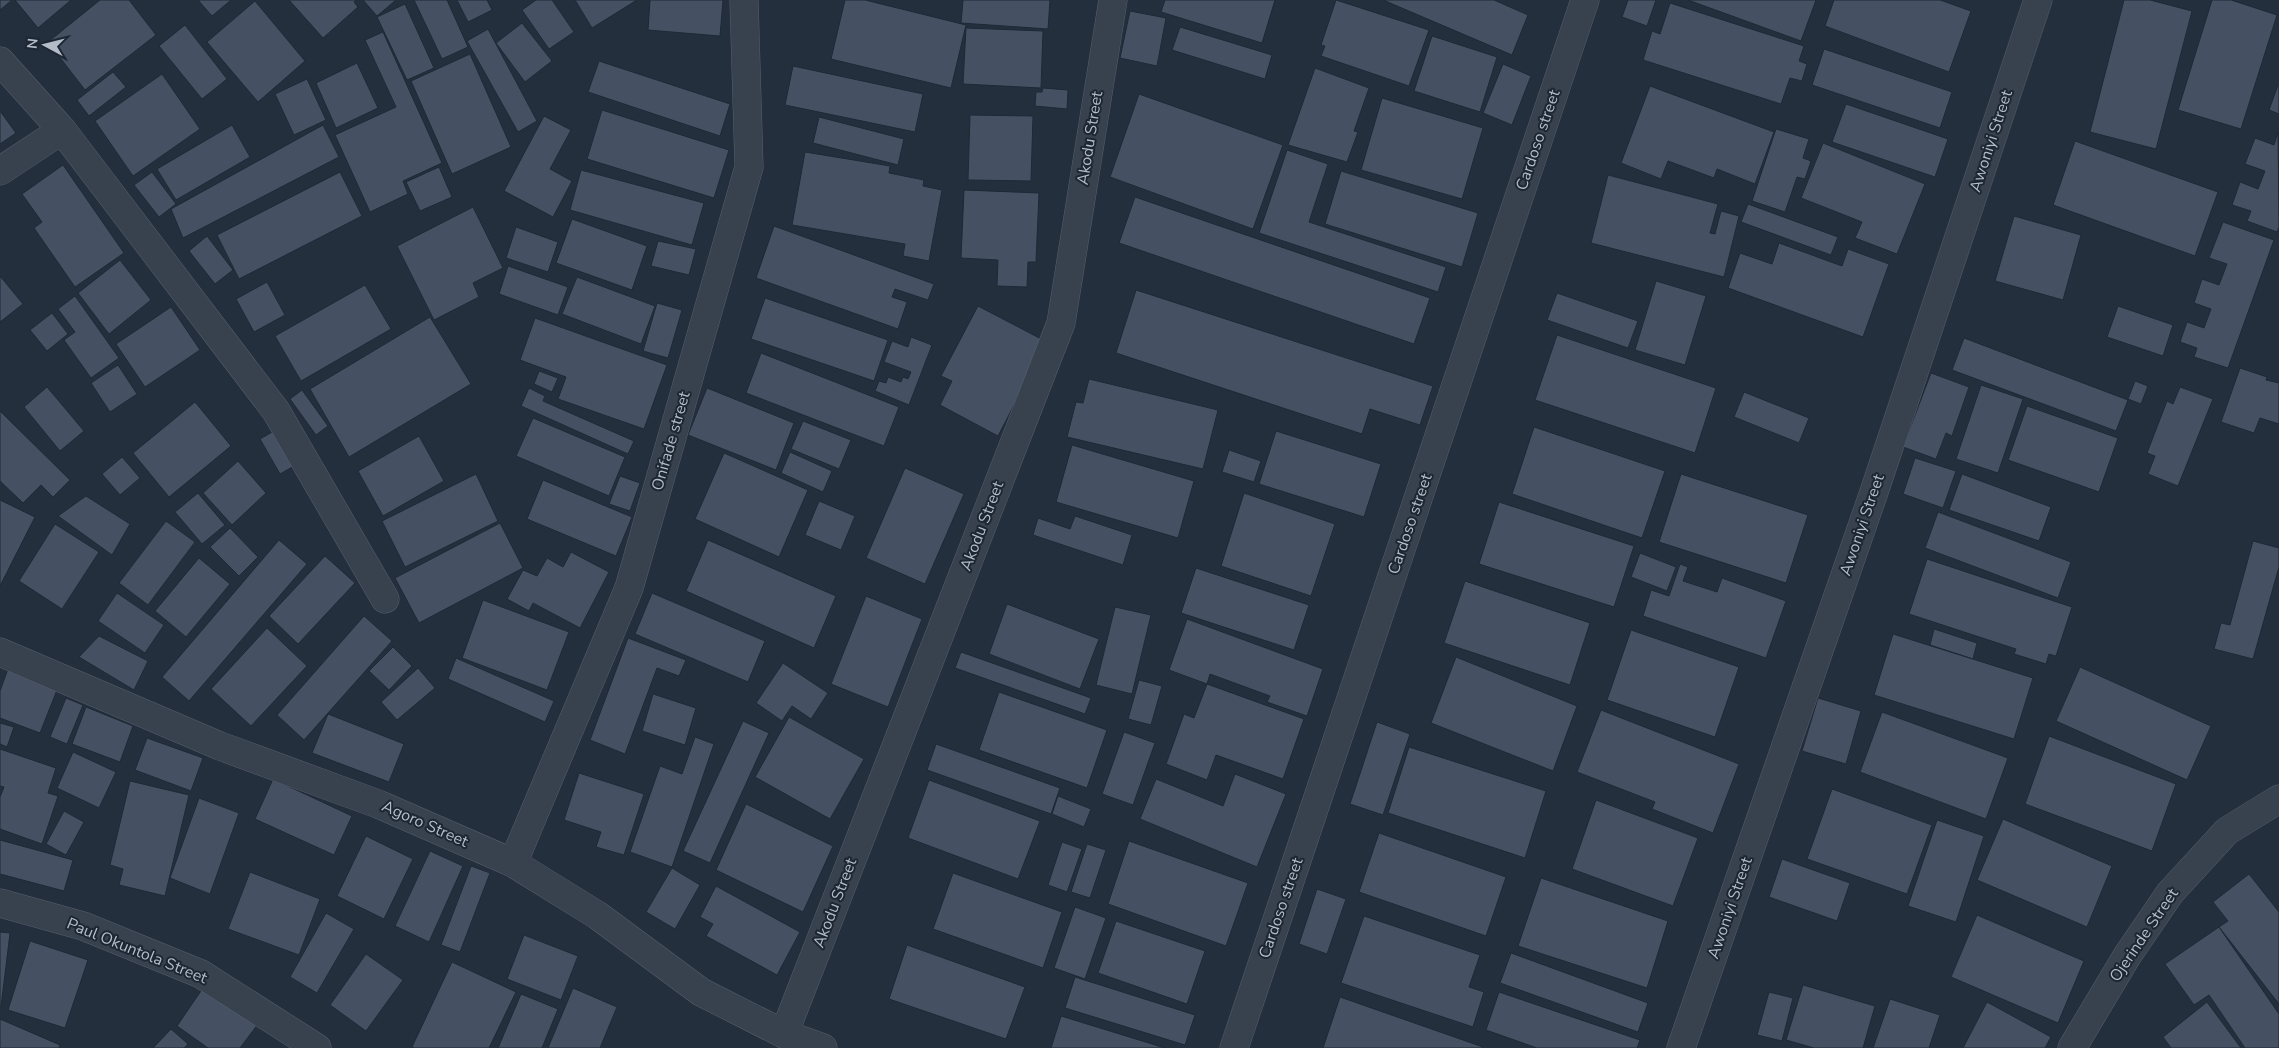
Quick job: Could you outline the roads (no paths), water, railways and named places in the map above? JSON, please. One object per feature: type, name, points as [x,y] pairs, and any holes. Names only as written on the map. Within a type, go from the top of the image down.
[{"type":"street","name":"Onifade street","points":[[513,863],[629,588],[749,167],[744,0]]},
{"type":"street","name":"Akodu Street","points":[[784,1034],[1061,322],[1113,0]]},
{"type":"street","name":"Cardoso street","points":[[1234,1048],[1585,0]]},
{"type":"street","name":"Awoniyi Street","points":[[1681,1048],[1874,492],[2038,0]]},
{"type":"street","points":[[0,61],[62,130],[276,411],[385,600]]},
{"type":"street","points":[[0,171],[62,130]]},
{"type":"street","name":"Agoro Street","points":[[0,652],[220,746],[378,804],[513,863],[597,914],[701,992],[784,1034],[822,1048]]},
{"type":"street","name":"Ojerinde Street","points":[[2072,1048],[2127,956],[2170,893],[2227,832],[2279,799]]},
{"type":"street","name":"Paul Okuntola Street","points":[[0,903],[83,926],[201,974],[309,1046]]}]
